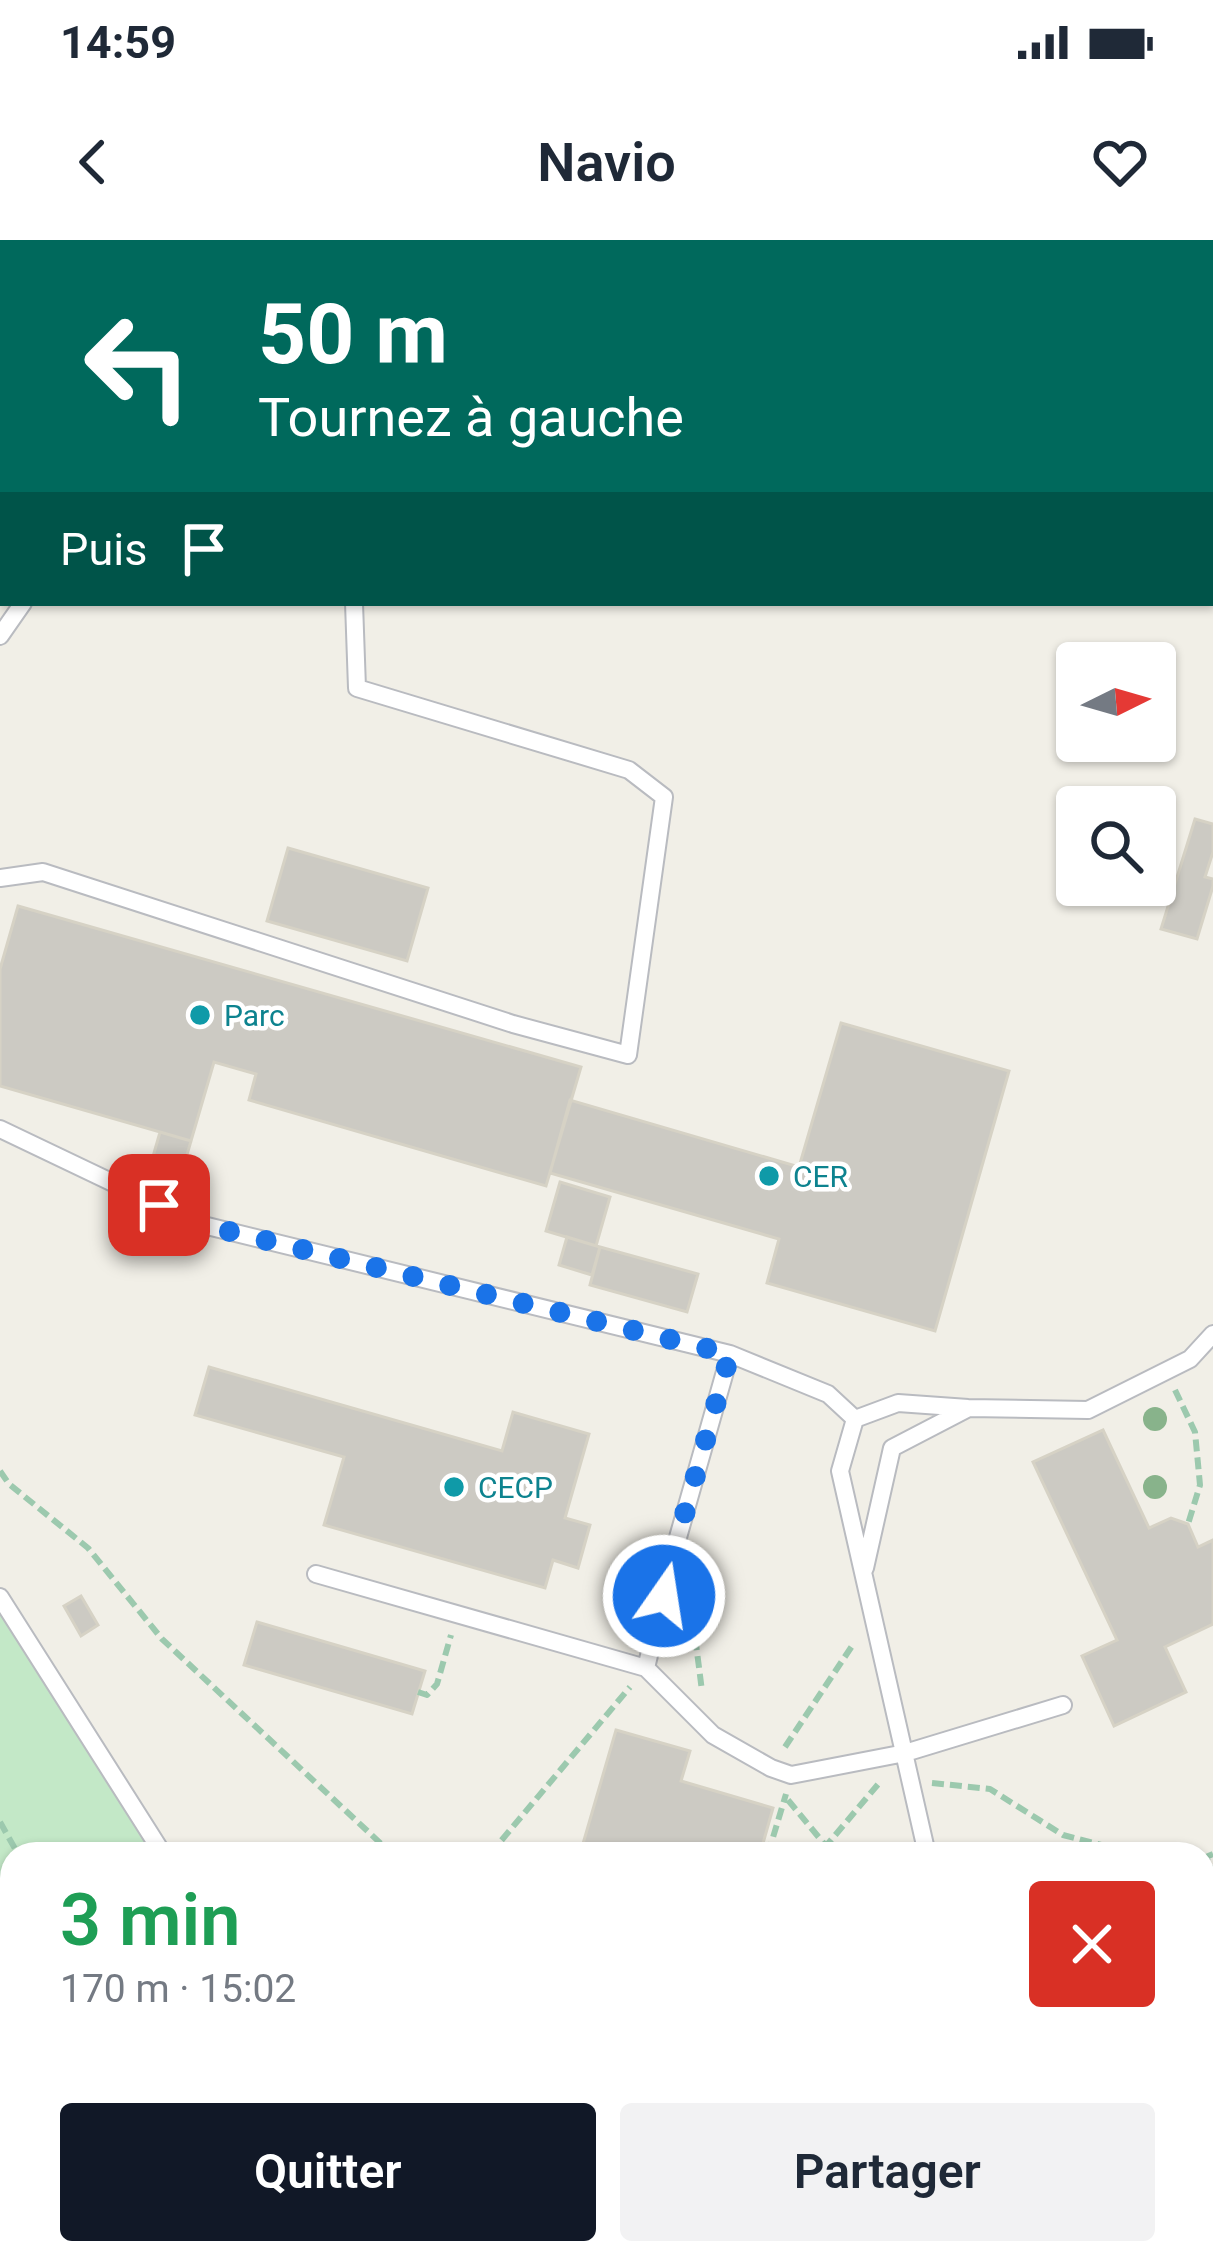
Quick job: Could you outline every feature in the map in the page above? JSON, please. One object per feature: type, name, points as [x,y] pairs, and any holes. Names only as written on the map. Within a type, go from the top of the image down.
[{"type":"lane","points":[[0,636],[21,606]]},
{"type":"lane","points":[[0,878],[43,872],[513,1024],[628,1055],[664,797],[629,770],[356,688],[354,606]]},
{"type":"lane","points":[[0,1129],[199,1224],[730,1354],[828,1394],[855,1419]]},
{"type":"lane","points":[[855,1419],[898,1403],[1088,1410],[1190,1359],[1213,1334]]},
{"type":"lane","points":[[646,1668],[730,1354]]},
{"type":"lane","points":[[864,1575],[892,1448],[968,1408]]},
{"type":"lane","points":[[855,1419],[840,1471],[925,1842]]},
{"type":"lane","points":[[316,1574],[646,1668],[713,1735],[791,1775],[904,1753],[1063,1705]]},
{"type":"lane","points":[[0,1597],[155,1842]]},
{"type":"path","points":[[1166,1371],[1195,1432],[1200,1485],[1188,1524]]},
{"type":"path","points":[[0,1471],[88,1548],[162,1639],[379,1842]]},
{"type":"path","points":[[664,1596],[696,1644],[713,1735]]},
{"type":"path","points":[[418,1692],[427,1695],[437,1684],[457,1615]]},
{"type":"path","points":[[771,1768],[873,1616]]},
{"type":"path","points":[[500,1842],[646,1668]]},
{"type":"path","points":[[829,1842],[904,1753]]},
{"type":"path","points":[[772,1842],[791,1775]]},
{"type":"path","points":[[911,1781],[990,1789],[1063,1834],[1092,1842]]},
{"type":"path","points":[[785,1797],[823,1842]]},
{"type":"green space","points":[[0,1590],[154,1842],[0,1842]]},
{"type":"building","points":[[1195,819],[1213,824],[1213,852],[1205,877],[1213,879],[1213,886],[1197,939],[1161,929],[1168,906],[1176,906],[1176,880]]},
{"type":"building","points":[[288,848],[428,888],[407,961],[267,921]]},
{"type":"building","name":"Parc","points":[[18,906],[581,1067],[546,1186],[249,1100],[256,1074],[214,1062],[191,1141],[0,1086],[0,969]]},
{"type":"building","name":"CER","points":[[841,1023],[1009,1071],[935,1331],[767,1283],[779,1239],[550,1173],[570,1100],[799,1167]]},
{"type":"building","points":[[160,1132],[191,1141],[181,1175],[150,1167]]},
{"type":"building","points":[[560,1182],[610,1197],[596,1246],[546,1231]]},
{"type":"building","points":[[567,1237],[600,1247],[592,1275],[559,1265]]},
{"type":"building","points":[[600,1247],[698,1274],[687,1312],[590,1285]]},
{"type":"building","name":"CECP","points":[[209,1367],[502,1451],[513,1412],[589,1434],[565,1518],[590,1525],[578,1568],[553,1560],[545,1588],[324,1525],[344,1457],[195,1415]]},
{"type":"building","points":[[1103,1430],[1149,1528],[1171,1518],[1188,1524],[1198,1547],[1213,1540],[1213,1624],[1165,1647],[1186,1692],[1114,1726],[1082,1656],[1117,1640],[1033,1462]]},
{"type":"building","points":[[81,1596],[98,1625],[81,1636],[64,1606]]},
{"type":"building","points":[[257,1622],[425,1671],[412,1714],[244,1665]]},
{"type":"building","points":[[616,1730],[690,1751],[681,1781],[773,1808],[763,1842],[583,1842]]},
{"type":"place","name":"Parc","points":[[200,1015]]},
{"type":"place","name":"CER","points":[[769,1176]]},
{"type":"place","name":"CECP","points":[[454,1487]]},
{"type":"route","points":[[159,1205],[199,1224],[730,1354],[664,1596]]}]
